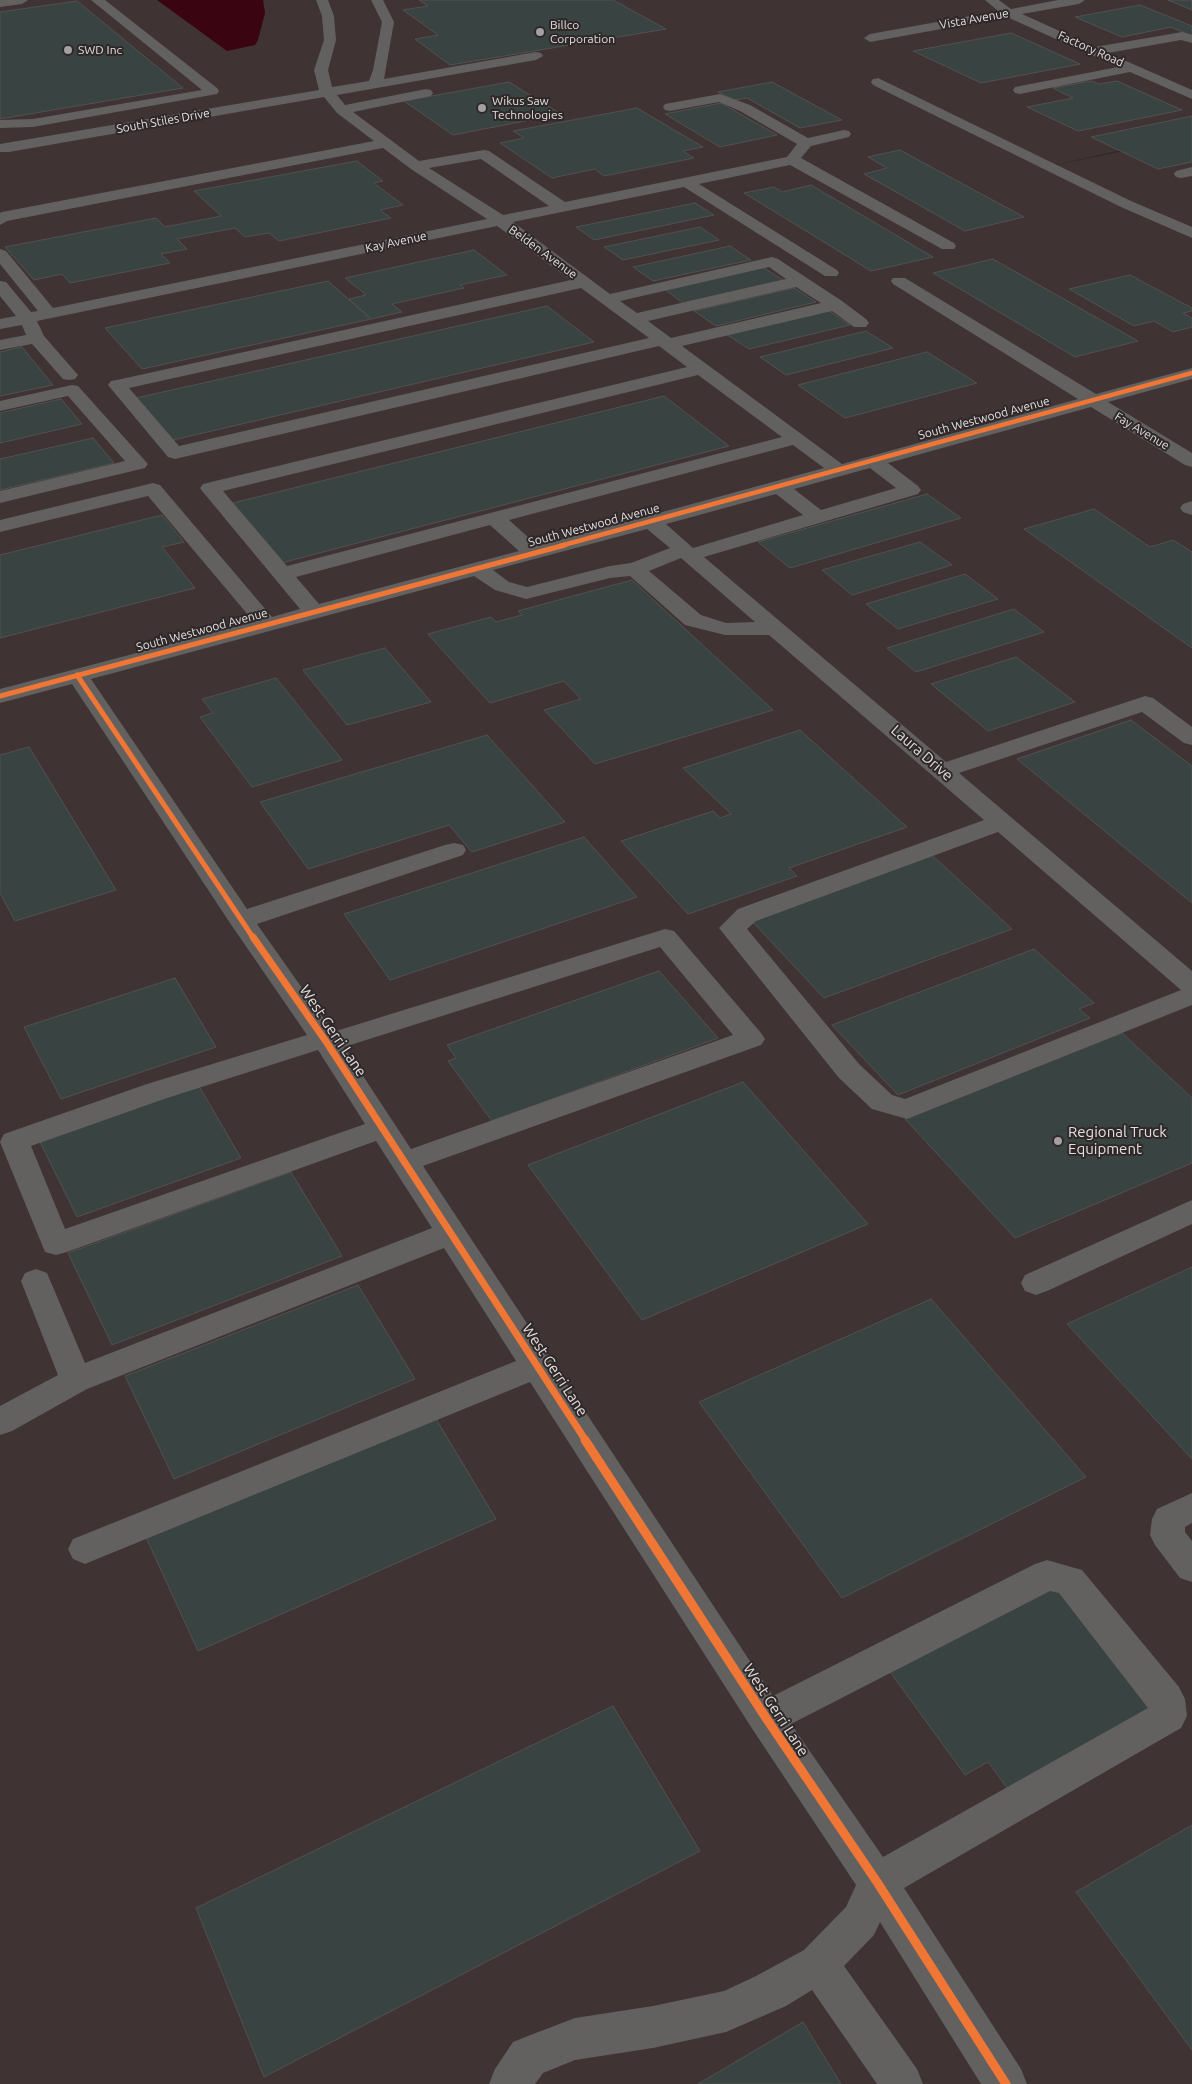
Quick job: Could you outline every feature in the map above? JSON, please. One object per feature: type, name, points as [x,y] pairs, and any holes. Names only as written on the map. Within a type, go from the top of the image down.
[{"type":"street","points":[[0,3],[22,0]]},
{"type":"street","points":[[97,0],[232,109]]},
{"type":"street","name":"Belden Avenue","points":[[322,0],[328,16],[330,40],[321,70],[327,92],[342,110],[416,166],[501,221],[837,469]]},
{"type":"street","points":[[375,84],[380,70],[388,22],[377,0]]},
{"type":"street","name":"Factory Road","points":[[991,0],[1009,13],[1192,95]]},
{"type":"street","name":"Vista Avenue","points":[[870,38],[1079,0]]},
{"type":"street","points":[[1094,51],[1182,36],[1192,38]]},
{"type":"street","name":"South Stiles Drive","points":[[0,148],[9,148],[536,56]]},
{"type":"street","points":[[1020,90],[1127,66],[1148,59]]},
{"type":"street","points":[[878,82],[1126,204],[1192,234]]},
{"type":"street","points":[[342,110],[437,91]]},
{"type":"street","points":[[0,124],[33,123],[211,92]]},
{"type":"street","points":[[670,107],[720,98],[745,108],[806,143]]},
{"type":"street","points":[[844,134],[806,143],[792,160],[948,246]]},
{"type":"street","points":[[0,220],[2,217],[11,215],[386,143]]},
{"type":"street","points":[[416,166],[484,154],[563,208]]},
{"type":"street","name":"Kay Avenue","points":[[0,324],[792,160]]},
{"type":"street","points":[[686,182],[831,272]]},
{"type":"street","points":[[0,254],[49,314]]},
{"type":"street","points":[[608,299],[772,262],[860,323]]},
{"type":"street","points":[[635,319],[799,280]]},
{"type":"street","name":"Fay Avenue","points":[[899,280],[1192,461]]},
{"type":"street","points":[[585,282],[117,385],[175,453],[666,342],[836,306]]},
{"type":"street","points":[[0,286],[28,318],[36,338],[70,375]]},
{"type":"street","points":[[0,345],[36,338]]},
{"type":"street","points":[[314,612],[210,488],[701,369]]},
{"type":"street","name":"South Westwood Avenue","points":[[0,696],[651,522],[837,469],[1192,373]]},
{"type":"street","points":[[0,406],[72,390],[138,464],[0,497]]},
{"type":"street","points":[[282,574],[796,439]]},
{"type":"street","points":[[476,568],[502,586],[526,594],[610,572],[635,569],[687,552],[911,490],[872,460]]},
{"type":"street","points":[[778,486],[818,517]]},
{"type":"street","points":[[0,526],[153,489],[267,624]]},
{"type":"street","points":[[494,518],[534,553]]},
{"type":"street","name":"Laura Drive","points":[[651,522],[1001,822],[1186,971]]},
{"type":"street","points":[[635,569],[693,620],[724,629],[775,628]]},
{"type":"street","name":"West Gerri Lane","points":[[77,675],[240,920],[326,1041],[1006,2084]]},
{"type":"street","points":[[943,771],[1145,703],[1192,738]]},
{"type":"street","points":[[1001,822],[747,915],[732,928],[848,1070],[882,1102],[907,1108],[1192,995]]},
{"type":"street","points":[[240,920],[454,850]]},
{"type":"street","points":[[383,1128],[56,1244],[14,1141],[157,1091],[665,937],[751,1039],[404,1162]]},
{"type":"street","points":[[1036,1283],[1192,1211]]},
{"type":"street","points":[[0,1422],[76,1380],[451,1233]]},
{"type":"street","points":[[36,1281],[76,1380]]},
{"type":"street","points":[[84,1549],[537,1366]]},
{"type":"street","points":[[1192,1507],[1170,1519],[1167,1535],[1192,1567]]},
{"type":"street","points":[[510,2084],[528,2057],[575,2039],[653,2028],[726,2010],[771,1991],[818,1964],[860,1920],[876,1882],[1168,1716],[1166,1700],[1070,1581],[1047,1575],[766,1718]]},
{"type":"street","points":[[818,1964],[902,2084]]},
{"type":"shaded area","points":[[0,0],[1192,0],[1192,134],[1041,168],[1192,137],[1192,2084],[0,2084]]},
{"type":"shaded area","points":[[157,0],[263,0],[265,13],[255,45],[227,51]]},
{"type":"building","name":"Billco Corporation","points":[[419,0],[613,0],[666,29],[450,65],[415,39],[438,35],[403,10],[428,6]]},
{"type":"building","points":[[1168,0],[1192,0],[1192,10]]},
{"type":"building","name":"SWD Inc","points":[[77,1],[183,88],[0,119],[0,12]]},
{"type":"building","points":[[1140,5],[1192,26],[1192,36],[1171,27],[1122,37],[1075,17]]},
{"type":"building","points":[[1011,33],[1080,64],[981,83],[913,51]]},
{"type":"building","points":[[1091,81],[1099,84],[1117,81],[1182,110],[1078,131],[1027,107],[1073,98],[1053,88]]},
{"type":"building","name":"Wikus Saw Technologies","points":[[509,82],[561,114],[453,135],[404,101]]},
{"type":"building","points":[[772,82],[842,120],[800,128],[747,98],[734,100],[718,92]]},
{"type":"building","points":[[721,103],[777,135],[720,147],[665,114]]},
{"type":"building","points":[[637,108],[703,147],[683,151],[694,158],[604,176],[595,169],[552,178],[500,143],[524,138],[513,131]]},
{"type":"building","points":[[1192,116],[1192,162],[1158,169],[1091,137]]},
{"type":"building","points":[[900,150],[1024,217],[965,231],[864,174],[887,168],[868,157]]},
{"type":"building","points":[[357,161],[383,181],[374,183],[403,205],[380,210],[391,218],[279,241],[269,233],[245,237],[235,228],[177,239],[187,249],[161,254],[170,263],[70,283],[62,274],[34,280],[5,247],[156,218],[165,227],[221,216],[194,191]]},
{"type":"building","points":[[811,185],[933,257],[871,271],[744,193],[774,187],[782,192]]},
{"type":"building","points":[[695,203],[714,215],[594,240],[576,227]]},
{"type":"building","points":[[700,227],[719,240],[623,260],[604,247]]},
{"type":"building","points":[[730,246],[751,260],[653,281],[633,267]]},
{"type":"building","points":[[474,250],[507,275],[460,285],[464,288],[392,304],[402,312],[371,319],[349,299],[366,295],[345,278]]},
{"type":"building","points":[[993,259],[1138,341],[1075,357],[933,273]]},
{"type":"building","points":[[761,266],[783,280],[683,303],[663,288]]},
{"type":"building","points":[[1130,275],[1192,308],[1192,311],[1183,313],[1192,318],[1192,327],[1173,332],[1154,321],[1134,326],[1069,289]]},
{"type":"building","points":[[328,281],[371,319],[142,369],[105,328]]},
{"type":"building","points":[[794,288],[816,302],[716,326],[694,311]]},
{"type":"building","points":[[547,306],[594,342],[173,440],[136,398]]},
{"type":"building","points":[[828,310],[850,325],[749,349],[726,334]]},
{"type":"building","points":[[866,331],[893,348],[786,375],[760,357]]},
{"type":"building","points":[[22,347],[53,385],[0,396],[0,352]]},
{"type":"building","points":[[927,352],[977,383],[845,418],[798,385]]},
{"type":"building","points":[[664,396],[729,446],[281,563],[229,504]]},
{"type":"building","points":[[61,399],[82,424],[0,443],[0,413]]},
{"type":"building","points":[[93,438],[114,463],[0,490],[0,459]]},
{"type":"building","points":[[927,494],[961,518],[790,568],[758,542]]},
{"type":"building","points":[[1094,509],[1150,547],[1173,540],[1192,552],[1192,648],[1024,529]]},
{"type":"building","points":[[162,515],[184,542],[162,547],[195,588],[0,638],[0,555]]},
{"type":"building","points":[[920,542],[952,565],[852,595],[822,570]]},
{"type":"building","points":[[965,574],[998,599],[898,629],[866,604]]},
{"type":"building","points":[[632,580],[773,710],[595,764],[544,710],[581,699],[564,681],[490,703],[428,634],[491,617],[496,622],[522,615],[518,611]]},
{"type":"building","points":[[1014,609],[1044,632],[916,672],[887,648]]},
{"type":"building","points":[[385,648],[431,702],[347,725],[303,670]]},
{"type":"building","points":[[1016,657],[1075,702],[988,731],[931,684]]},
{"type":"building","points":[[276,678],[342,760],[252,787],[200,717],[213,713],[202,699]]},
{"type":"building","points":[[1131,720],[1192,766],[1192,903],[1017,759]]},
{"type":"building","points":[[800,730],[907,827],[789,868],[797,876],[688,914],[621,841],[713,811],[720,818],[731,814],[683,768]]},
{"type":"building","points":[[487,735],[565,822],[472,852],[449,825],[308,869],[260,802]]},
{"type":"building","points":[[29,747],[116,890],[15,921],[0,893],[0,755]]},
{"type":"building","points":[[584,837],[637,897],[390,980],[344,914]]},
{"type":"building","points":[[932,855],[1012,929],[824,998],[749,918]]},
{"type":"building","points":[[1034,949],[1094,1003],[1079,1009],[1090,1018],[898,1095],[832,1025]]},
{"type":"building","points":[[659,971],[718,1038],[492,1121],[448,1061],[456,1058],[447,1045]]},
{"type":"building","points":[[175,978],[216,1047],[61,1099],[24,1027]]},
{"type":"building","name":"Regional Truck Equipment","points":[[1122,1033],[1192,1098],[1192,1163],[1015,1238],[905,1119]]},
{"type":"building","points":[[196,1081],[241,1158],[77,1217],[37,1136]]},
{"type":"building","points":[[743,1082],[868,1224],[642,1320],[528,1165]]},
{"type":"building","points":[[291,1172],[342,1256],[112,1345],[68,1253]]},
{"type":"building","points":[[1192,1267],[1192,1459],[1067,1324]]},
{"type":"building","points":[[358,1285],[415,1379],[174,1479],[125,1376]]},
{"type":"building","points":[[931,1299],[1086,1477],[842,1598],[699,1402]]},
{"type":"building","points":[[432,1412],[496,1519],[198,1651],[144,1533]]},
{"type":"building","points":[[1054,1584],[1156,1708],[1008,1789],[988,1762],[965,1775],[888,1669]]},
{"type":"building","points":[[613,1706],[700,1851],[264,2077],[196,1908]]},
{"type":"building","points":[[1192,1825],[1192,2050],[1076,1892]]},
{"type":"building","points":[[803,2022],[841,2084],[698,2084]]},
{"type":"cycle path","points":[[0,696],[651,522],[1192,373]]},
{"type":"cycle path","points":[[77,675],[241,920],[327,1043],[766,1718],[877,1882],[1006,2084]]},
{"type":"place","name":"Billco Corporation","points":[[540,32]]},
{"type":"place","name":"SWD Inc","points":[[68,50]]},
{"type":"place","name":"Wikus Saw Technologies","points":[[482,108]]},
{"type":"place","name":"Regional Truck Equipment","points":[[1058,1141]]}]
